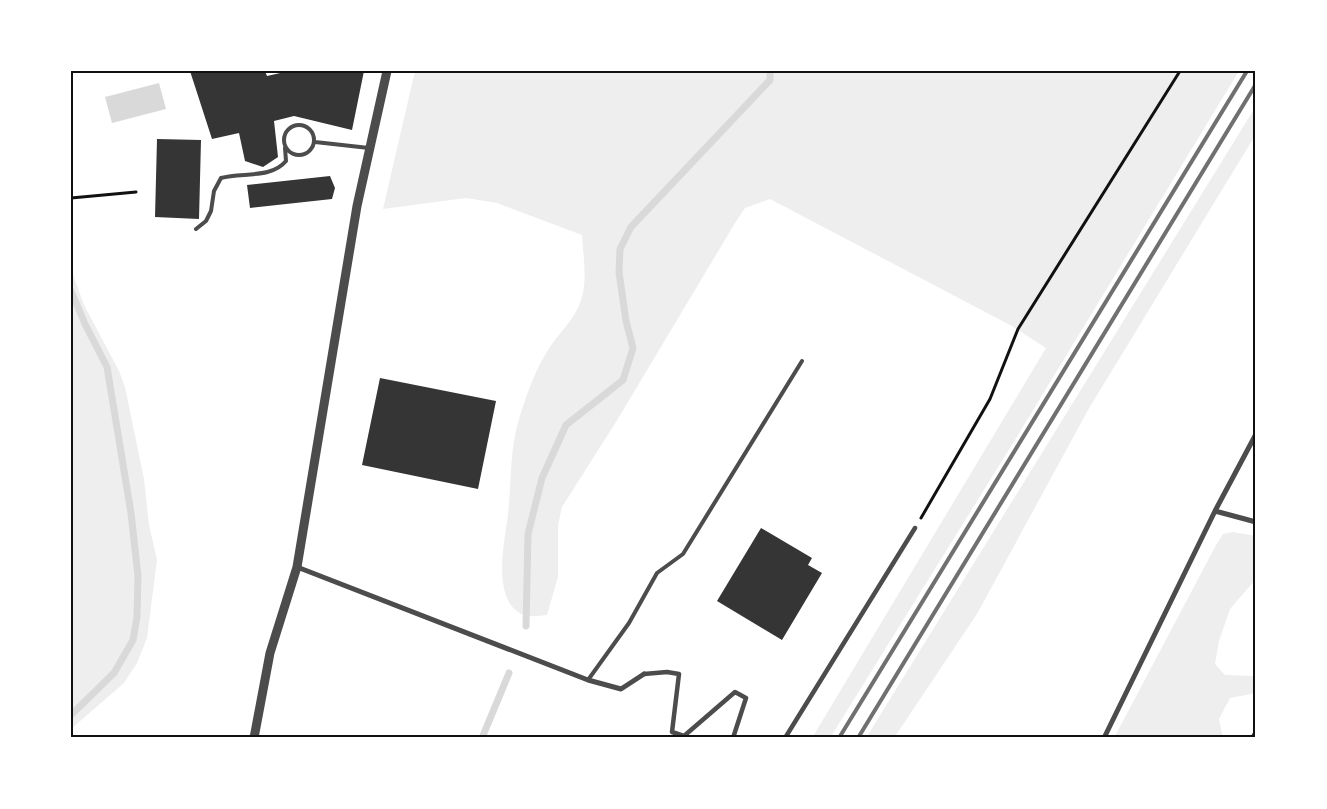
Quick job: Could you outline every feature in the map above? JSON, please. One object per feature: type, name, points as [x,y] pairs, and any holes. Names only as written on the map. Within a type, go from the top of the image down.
[{"type":"street","points":[[254,738],[270,653],[297,567],[357,206],[368,148],[387,71]]},
{"type":"street","points":[[1104,738],[1215,510],[1256,434]]},
{"type":"street","points":[[1215,510],[1256,522]]},
{"type":"street","points":[[785,738],[915,528]]},
{"type":"street","points":[[297,567],[588,680],[621,689],[644,674],[667,672],[680,674],[672,732],[684,736],[735,692],[746,698],[733,738]]},
{"type":"lane","points":[[196,229],[206,221],[211,211],[214,191],[221,178],[279,169],[286,162],[285,133],[295,125],[306,126],[314,137],[315,142],[312,150],[303,156],[292,154],[286,148]]},
{"type":"lane","points":[[315,142],[368,148]]},
{"type":"lane","points":[[588,680],[629,622],[657,573],[683,554],[802,361]]},
{"type":"path","points":[[915,528],[990,399],[1018,329],[1180,71]]},
{"type":"path","points":[[71,198],[136,192]]},
{"type":"shaded area","points":[[415,71],[1239,71],[1018,435],[830,738],[812,738],[1046,348],[1010,325],[770,199],[745,208],[616,422],[562,507],[558,525],[558,577],[547,615],[532,616],[521,614],[510,604],[505,593],[502,566],[513,445],[527,394],[537,370],[550,347],[573,316],[581,300],[585,276],[582,235],[497,203],[466,198],[383,209]]},
{"type":"shaded area","points":[[159,83],[166,109],[112,123],[105,97]]},
{"type":"shaded area","points":[[1256,106],[1256,134],[1088,410],[977,614],[894,738],[866,738]]},
{"type":"shaded area","points":[[71,269],[84,305],[119,371],[125,387],[144,479],[149,525],[157,560],[147,638],[137,663],[124,683],[71,729]]},
{"type":"shaded area","points":[[1233,532],[1256,536],[1256,579],[1230,609],[1219,641],[1215,664],[1225,675],[1256,676],[1256,693],[1230,698],[1219,719],[1223,738],[1114,738],[1216,545],[1223,534]]},
{"type":"building","points":[[190,71],[265,71],[267,76],[289,71],[364,71],[352,130],[294,116],[274,121],[278,157],[263,167],[245,161],[239,133],[212,139]]},
{"type":"building","points":[[157,139],[201,140],[199,219],[155,217]]},
{"type":"building","points":[[330,176],[335,188],[332,199],[250,208],[247,185]]},
{"type":"building","points":[[380,378],[496,401],[478,489],[362,465]]},
{"type":"building","points":[[761,528],[812,558],[808,565],[822,573],[782,640],[717,601]]},
{"type":"building","points":[[1256,727],[1256,738],[1250,738]]},
{"type":"waterway","points":[[526,626],[528,534],[542,478],[566,425],[623,380],[633,348],[626,321],[619,272],[620,249],[631,227],[770,80],[770,71]]},
{"type":"waterway","points":[[71,291],[107,367],[131,513],[138,576],[137,617],[133,640],[114,673],[71,715]]},
{"type":"waterway","points":[[482,738],[509,673]]},
{"type":"railway","points":[[839,738],[1247,71]]},
{"type":"railway","points":[[858,738],[1256,84]]}]
